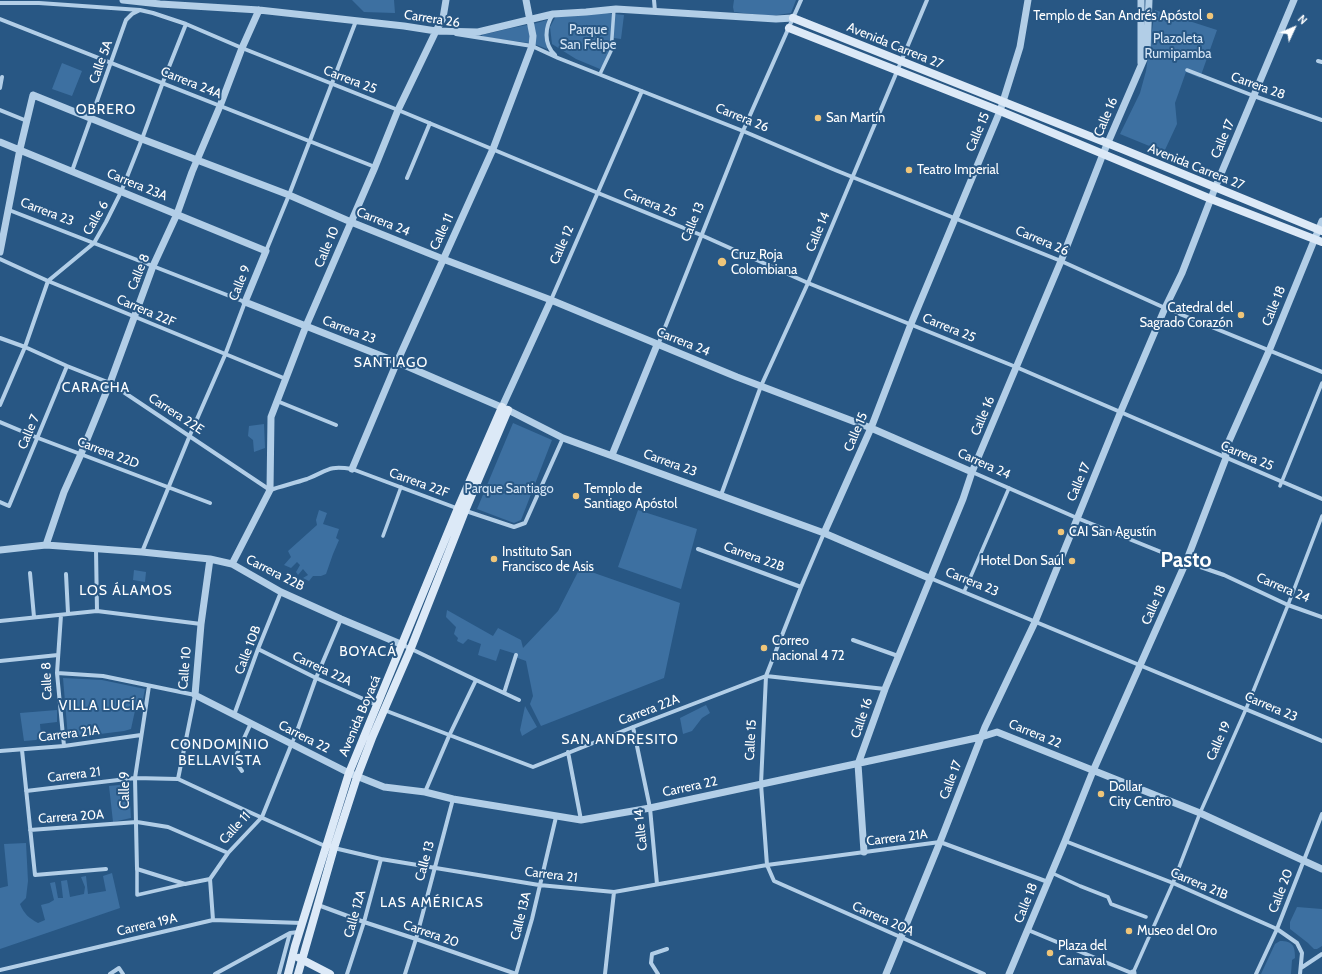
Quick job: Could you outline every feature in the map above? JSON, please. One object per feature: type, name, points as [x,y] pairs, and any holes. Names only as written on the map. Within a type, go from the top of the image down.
[{"type":"main road","name":"Avenida Carrera 27","points":[[793,18],[1108,144],[1320,231]]},
{"type":"main road","name":"Avenida Carrera 27","points":[[789,28],[1000,111],[1211,199],[1318,240]]},
{"type":"main road","name":"Avenida Boyacá","points":[[293,973],[293,956],[301,927],[330,847],[353,775],[381,708],[403,645],[505,408]]},
{"type":"main road","name":"Avenida Boyacá","points":[[381,708],[411,648],[462,509]]},
{"type":"main road","name":"Avenida Boyacá","points":[[293,973],[302,960],[318,905],[330,847]]},
{"type":"main road","points":[[293,956],[330,974]]},
{"type":"street","name":"Carrera 26","points":[[123,0],[160,4],[259,10],[404,26],[532,46],[558,58],[743,130],[853,177],[1061,261],[1165,308],[1322,372]]},
{"type":"street","name":"Calle 10","points":[[232,564],[270,490],[270,422],[277,401],[306,326],[398,110],[443,18],[446,0]]},
{"type":"street","name":"Calle 11","points":[[352,469],[397,362],[493,149],[532,46],[533,36],[526,0]]},
{"type":"street","points":[[654,0],[655,12]]},
{"type":"street","name":"Calle 13","points":[[612,456],[743,130],[801,0]]},
{"type":"street","name":"Calle 14","points":[[721,495],[761,386],[808,283],[927,0]]},
{"type":"street","name":"Calle 15","points":[[774,881],[767,864],[761,784],[766,676],[824,533],[871,428],[911,324],[1000,111],[1020,47],[1028,0]]},
{"type":"street","name":"Calle 16","points":[[1141,0],[1141,66]]},
{"type":"street","name":"Calle 16","points":[[864,852],[858,764],[885,689],[972,472],[1061,261],[1103,154],[1147,52],[1149,0]]},
{"type":"street","name":"Calle 17","points":[[886,974],[940,842],[981,736],[1035,622],[1121,411],[1165,308],[1182,273],[1215,188],[1294,0]]},
{"type":"street","name":"Carrera 25","points":[[0,3],[40,3],[140,10],[186,24],[701,235],[808,283],[1121,411],[1281,484],[1322,499]]},
{"type":"street","name":"Avenida Carrera 27","points":[[436,31],[478,32],[529,18],[553,14],[614,9],[776,19],[793,18]]},
{"type":"street","points":[[600,74],[611,51],[614,9]]},
{"type":"street","name":"Calle 5A","points":[[72,171],[126,20],[132,14],[140,10]]},
{"type":"street","name":"Calle 8","points":[[46,545],[64,492],[110,382],[153,266],[177,214],[242,48],[259,10]]},
{"type":"street","points":[[553,14],[547,29],[547,40],[550,50],[558,58]]},
{"type":"street","name":"Carrera 24A","points":[[0,19],[375,166]]},
{"type":"street","name":"Calle 9","points":[[142,552],[225,355],[356,21]]},
{"type":"street","name":"Calle 6","points":[[48,281],[94,243],[106,222],[121,192],[186,24]]},
{"type":"street","name":"Carrera 28","points":[[1186,70],[1322,120]]},
{"type":"street","points":[[0,88],[2,77]]},
{"type":"street","name":"Calle 12","points":[[505,408],[550,300],[642,91]]},
{"type":"street","name":"Carrera 24","points":[[27,121],[33,96],[289,195],[350,222],[550,300],[657,345],[871,428],[1077,518],[1186,562],[1224,575],[1288,604],[1322,617]]},
{"type":"street","points":[[0,110],[27,121],[20,149],[0,252]]},
{"type":"street","points":[[407,178],[430,123]]},
{"type":"street","name":"Carrera 23A","points":[[0,142],[266,251]]},
{"type":"street","name":"Carrera 23","points":[[9,210],[397,362],[505,408],[563,438],[824,533],[1322,741]]},
{"type":"street","name":"Calle 18","points":[[1009,974],[1052,873],[1093,770],[1186,562],[1226,458],[1226,450],[1318,240],[1322,221]]},
{"type":"street","name":"Carrera 22F","points":[[0,259],[48,281],[286,379]]},
{"type":"street","points":[[0,406],[24,347],[48,281]]},
{"type":"street","name":"Carrera 22E","points":[[0,338],[110,382],[270,490]]},
{"type":"street","name":"Calle 7","points":[[0,502],[9,506],[67,366]]},
{"type":"street","points":[[1281,484],[1322,383]]},
{"type":"street","points":[[277,401],[336,426]]},
{"type":"street","name":"Carrera 22D","points":[[0,422],[38,438],[210,503]]},
{"type":"street","name":"Carrera 22F","points":[[352,469],[514,527],[525,523],[563,438]]},
{"type":"street","points":[[270,490],[307,479],[331,467],[352,469]]},
{"type":"street","points":[[383,536],[401,487]]},
{"type":"street","points":[[964,592],[1009,488]]},
{"type":"street","name":"Calle 19","points":[[1133,974],[1174,883],[1200,813],[1246,709],[1322,516]]},
{"type":"street","name":"Carrera 22B","points":[[0,550],[46,545],[142,552],[210,559],[232,564],[281,592],[340,619],[411,648],[520,700]]},
{"type":"street","points":[[96,549],[97,611]]},
{"type":"street","name":"Carrera 22B","points":[[698,549],[801,588]]},
{"type":"street","name":"Calle 10","points":[[178,779],[195,695],[201,624],[210,559]]},
{"type":"street","points":[[30,573],[34,617]]},
{"type":"street","points":[[66,574],[68,613]]},
{"type":"street","name":"Calle 10B","points":[[234,715],[281,592]]},
{"type":"street","points":[[0,621],[97,611],[201,624]]},
{"type":"street","name":"Calle 8","points":[[61,614],[56,674],[64,746]]},
{"type":"street","name":"Calle 11","points":[[210,879],[228,853],[262,817],[296,734],[316,678],[340,619]]},
{"type":"street","points":[[853,640],[898,656]]},
{"type":"street","name":"Carrera 22A","points":[[258,649],[381,708],[449,736],[533,767],[568,752],[766,676],[885,689]]},
{"type":"street","points":[[0,661],[58,655]]},
{"type":"street","points":[[504,693],[516,655]]},
{"type":"street","name":"Carrera 22","points":[[56,674],[103,676],[195,695],[353,775],[384,787],[425,792],[453,799],[581,820],[650,808],[858,764],[997,732],[1200,813],[1322,869]]},
{"type":"street","points":[[425,792],[449,736],[476,680]]},
{"type":"street","name":"Calle 9","points":[[150,686],[135,778],[137,822],[137,895],[185,884]]},
{"type":"street","points":[[242,771],[234,760],[251,723]]},
{"type":"street","name":"Calle 14","points":[[633,727],[650,808],[657,884]]},
{"type":"street","name":"Carrera 21A","points":[[0,751],[64,746],[141,735]]},
{"type":"street","points":[[22,750],[35,875],[106,869]]},
{"type":"street","points":[[568,752],[581,820]]},
{"type":"street","name":"Carrera 21","points":[[26,791],[135,778],[178,779],[247,812],[262,817],[330,847],[381,859],[435,868],[539,884],[614,892],[767,864]]},
{"type":"street","name":"Calle 13","points":[[405,974],[416,939],[453,799]]},
{"type":"street","name":"Calle 20","points":[[1256,974],[1277,929],[1322,814]]},
{"type":"street","name":"Calle 13A","points":[[516,974],[532,919],[539,884],[556,817]]},
{"type":"street","name":"Carrera 20A","points":[[30,830],[137,822],[168,827],[228,853]]},
{"type":"street","name":"Carrera 21B","points":[[1065,841],[1174,883],[1277,929],[1296,943],[1302,953],[1300,974]]},
{"type":"street","name":"Carrera 21A","points":[[767,864],[940,842],[1048,882]]},
{"type":"street","name":"Calle 12A","points":[[347,974],[364,922],[381,859]]},
{"type":"street","points":[[137,869],[185,884],[210,879],[213,920]]},
{"type":"street","points":[[1052,873],[1108,897],[1111,904],[1146,917]]},
{"type":"street","name":"Carrera 20A","points":[[774,881],[984,974]]},
{"type":"street","points":[[605,974],[614,892]]},
{"type":"street","name":"Carrera 20","points":[[318,905],[516,974]]},
{"type":"street","name":"Carrera 19A","points":[[0,970],[213,920],[301,927]]},
{"type":"street","points":[[216,974],[301,927]]},
{"type":"street","points":[[1028,930],[1133,974]]},
{"type":"street","points":[[278,974],[290,933]]},
{"type":"street","points":[[658,974],[652,963],[652,954],[667,949]]},
{"type":"street","points":[[1301,968],[1322,954]]},
{"type":"street","points":[[110,974],[119,968],[123,974]]},
{"type":"green space","points":[[352,0],[394,0],[395,13],[364,12]]},
{"type":"green space","points":[[734,0],[796,0],[791,13],[771,16],[734,12]]},
{"type":"green space","name":"Plazoleta Rumipamba","points":[[1155,10],[1217,30],[1200,78],[1186,72],[1175,103],[1177,124],[1164,152],[1120,134],[1140,93],[1146,71]]},
{"type":"green space","name":"Parque San Felipe","points":[[606,13],[624,15],[621,39],[614,38],[613,50],[600,69],[576,59],[552,44],[550,27],[556,16]]},
{"type":"green space","points":[[547,20],[545,35],[547,49],[534,44],[533,24]]},
{"type":"green space","points":[[527,25],[530,30],[530,43],[483,37],[482,35],[507,29]]},
{"type":"green space","points":[[62,63],[82,71],[72,96],[52,89]]},
{"type":"green space","name":"Parque Santiago","points":[[513,423],[552,440],[521,520],[514,523],[477,509]]},
{"type":"green space","points":[[264,424],[265,448],[254,452],[253,440],[248,436],[249,426]]},
{"type":"green space","points":[[319,510],[327,513],[323,524],[339,529],[336,538],[339,540],[326,574],[321,576],[313,576],[309,581],[303,578],[308,575],[303,569],[298,575],[296,572],[300,565],[297,562],[291,568],[284,565],[291,557],[288,551],[317,525],[316,520]]},
{"type":"green space","points":[[638,510],[697,529],[681,589],[618,567]]},
{"type":"green space","points":[[580,568],[680,603],[664,678],[541,726],[530,704],[533,696],[526,661],[515,657],[516,654],[500,649],[496,661],[478,655],[481,644],[468,639],[463,644],[457,641],[458,638],[454,634],[456,627],[446,617],[447,610],[493,636],[498,628],[521,640],[523,648],[558,611]]},
{"type":"green space","points":[[134,570],[146,572],[145,582],[133,580]]},
{"type":"green space","points":[[63,678],[102,680],[145,689],[143,699],[136,706],[131,729],[68,738]]},
{"type":"green space","points":[[706,705],[710,713],[702,718],[692,731],[683,734],[680,718]]},
{"type":"green space","points":[[525,706],[537,727],[522,736],[520,730]]},
{"type":"green space","points":[[57,710],[57,722],[40,724],[41,736],[36,740],[24,741],[20,713]]},
{"type":"green space","points":[[129,784],[131,818],[113,822],[109,786]]},
{"type":"green space","points":[[26,843],[28,881],[26,898],[20,904],[25,913],[32,919],[38,923],[45,920],[41,905],[54,900],[50,883],[55,882],[58,898],[63,898],[61,881],[67,880],[70,897],[84,894],[85,887],[81,877],[86,876],[88,894],[106,891],[103,876],[112,873],[120,908],[0,949],[0,888],[8,886],[4,844]]},
{"type":"green space","points":[[1297,907],[1322,909],[1322,946],[1317,949],[1314,949],[1290,929],[1290,922]]},
{"type":"green space","points":[[1280,941],[1288,942],[1294,947],[1295,958],[1292,960],[1291,974],[1261,974],[1275,944]]},
{"type":"place","name":"Templo de San Andrés Apóstol","points":[[1210,16]]},
{"type":"place","name":"San Martín","points":[[818,118]]},
{"type":"place","name":"Teatro Imperial","points":[[909,170]]},
{"type":"place","name":"Cruz Roja Colombiana","points":[[722,262]]},
{"type":"place","name":"Catedral del Sagrado Corazón","points":[[1241,315]]},
{"type":"place","name":"Templo de Santiago Apóstol","points":[[576,496]]},
{"type":"place","name":"CAI San Agustín","points":[[1061,532]]},
{"type":"place","name":"Instituto San Francisco de Asis","points":[[494,559]]},
{"type":"place","name":"Hotel Don Saúl","points":[[1072,561]]},
{"type":"place","name":"Correo nacional 4 72","points":[[764,648]]},
{"type":"place","name":"Dollar City Centro","points":[[1101,794]]},
{"type":"place","name":"Museo del Oro","points":[[1129,931]]},
{"type":"place","name":"Plaza del Carnaval","points":[[1050,953]]},
{"type":"district","name":"OBRERO","points":[[106,110]]},
{"type":"district","name":"SANTIAGO","points":[[391,363]]},
{"type":"district","name":"CARACHA","points":[[96,388]]},
{"type":"district","name":"Pasto","points":[[1186,561]]},
{"type":"district","name":"LOS ÁLAMOS","points":[[126,591]]},
{"type":"district","name":"BOYACÁ","points":[[368,652]]},
{"type":"district","name":"VILLA LUCÍA","points":[[102,706]]},
{"type":"district","name":"SAN ANDRESITO","points":[[620,740]]},
{"type":"district","name":"CONDOMINIO BELLAVISTA","points":[[220,754]]},
{"type":"district","name":"LAS AMÉRICAS","points":[[432,903]]}]
